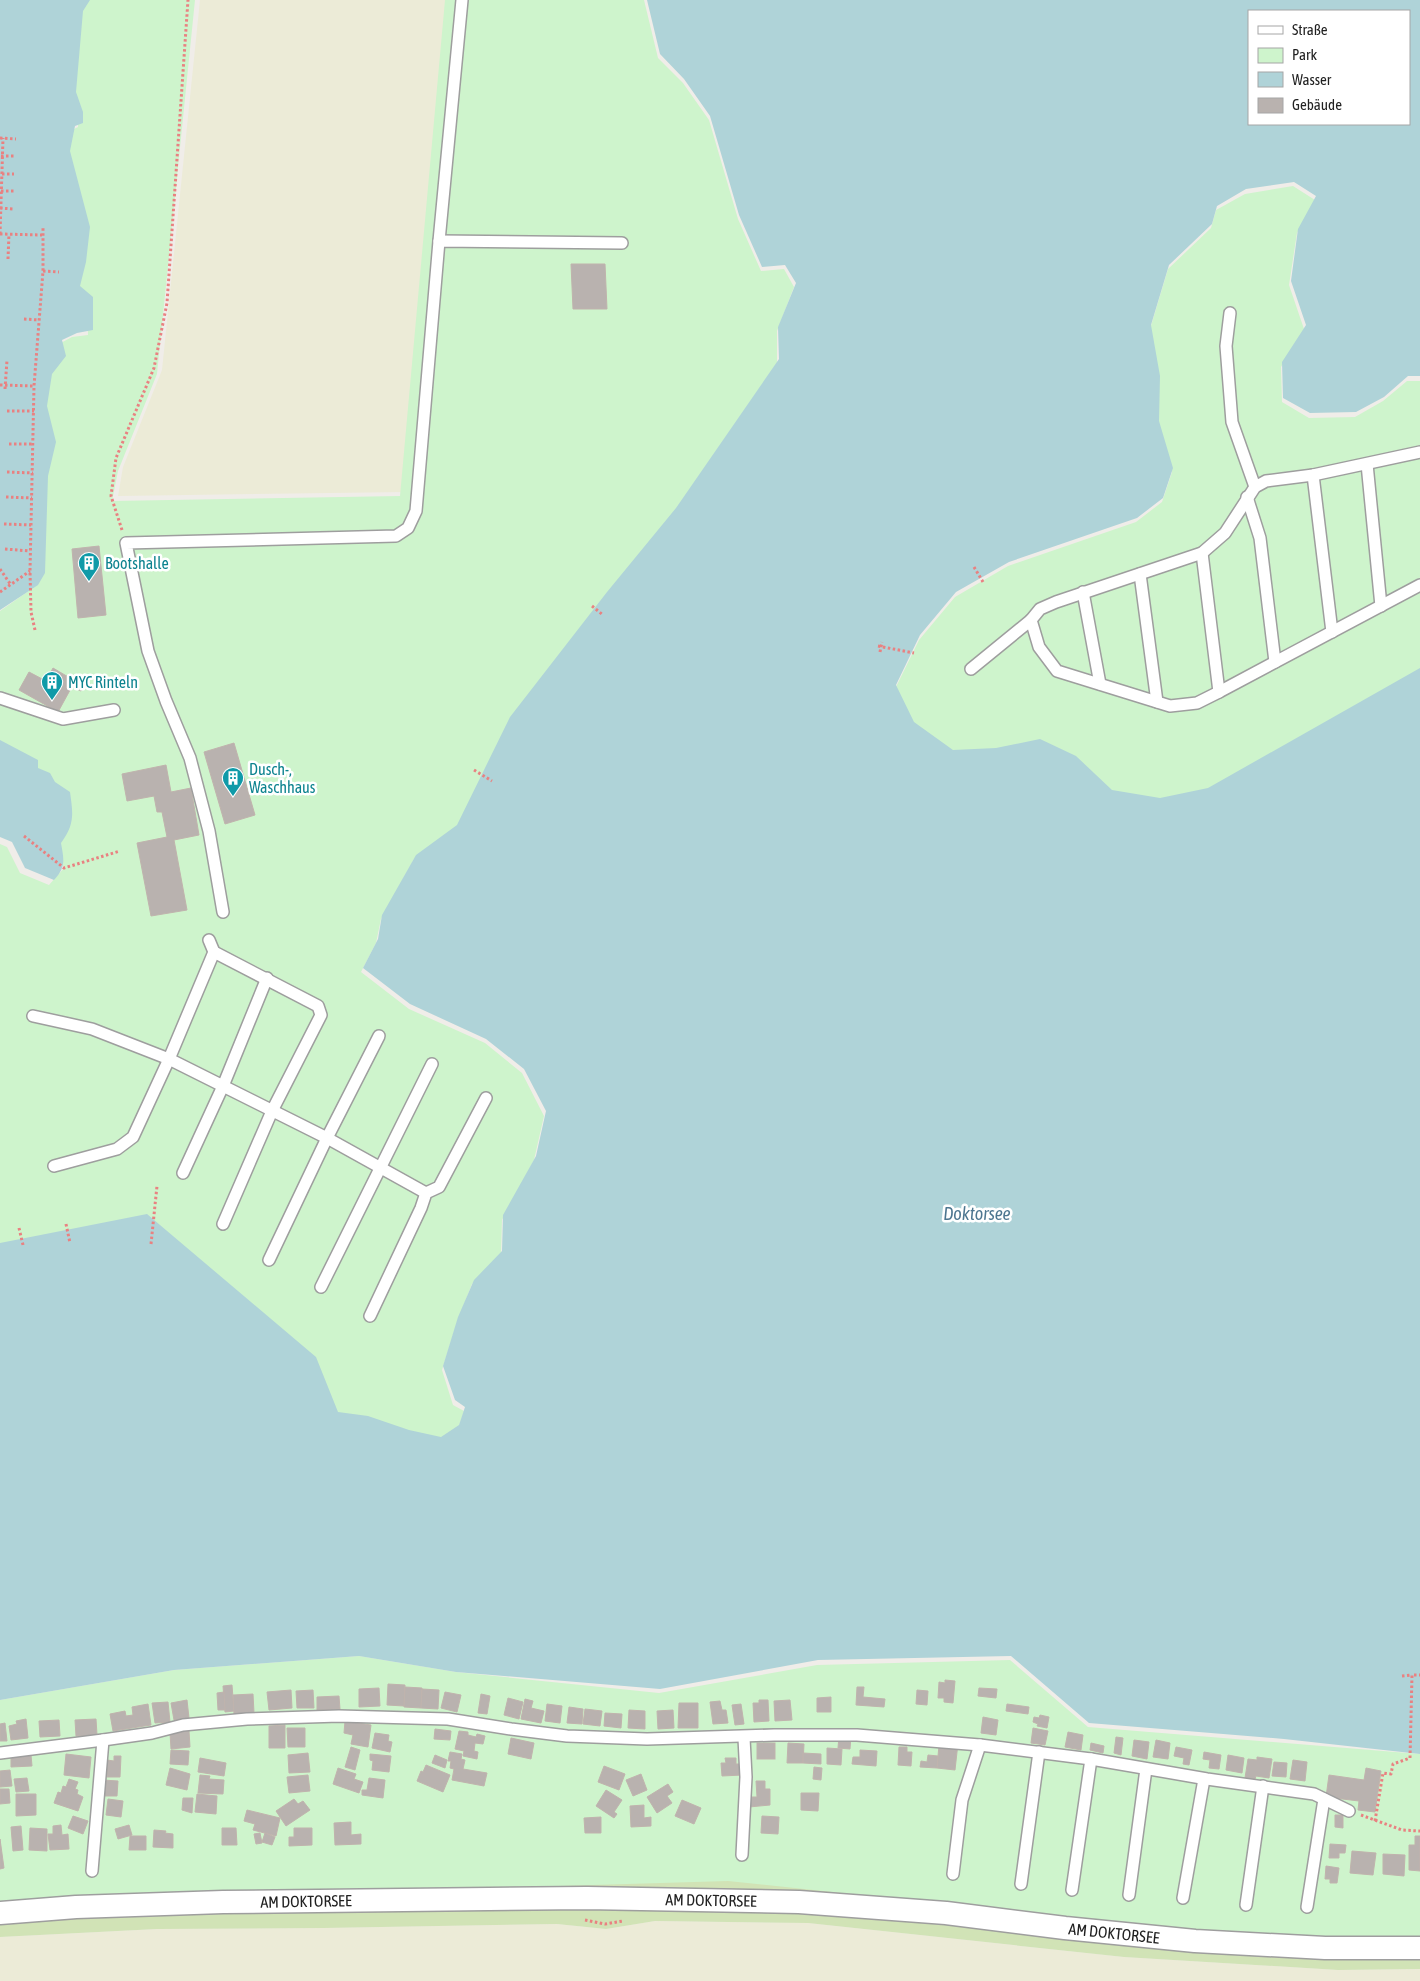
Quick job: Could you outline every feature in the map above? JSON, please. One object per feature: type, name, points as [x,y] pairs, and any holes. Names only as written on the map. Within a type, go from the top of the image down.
[{"type":"street","name":"AM DOKTORSEE","points":[[0,1912],[76,1907],[223,1902],[587,1898],[789,1902],[946,1913],[1065,1928],[1195,1941],[1324,1948],[1420,1948]]},
{"type":"lane","points":[[223,912],[209,831],[190,758],[166,701],[148,651],[126,543],[396,536],[408,528],[416,511],[462,0]]},
{"type":"lane","points":[[439,241],[622,243]]},
{"type":"lane","points":[[1230,313],[1226,346],[1232,422],[1255,486]]},
{"type":"lane","points":[[971,669],[1031,620],[1040,609],[1108,583],[1202,553],[1225,533],[1255,486],[1266,481],[1313,475],[1420,452]]},
{"type":"lane","points":[[1367,464],[1381,606]]},
{"type":"lane","points":[[1313,475],[1332,632]]},
{"type":"lane","points":[[1247,498],[1260,538],[1275,662]]},
{"type":"lane","points":[[1202,553],[1219,692]]},
{"type":"lane","points":[[1140,574],[1157,702]]},
{"type":"lane","points":[[1031,620],[1039,647],[1058,671],[1170,706],[1197,702],[1219,692],[1420,585]]},
{"type":"lane","points":[[1083,592],[1100,684]]},
{"type":"lane","points":[[0,698],[63,719],[114,710]]},
{"type":"lane","points":[[209,940],[214,952],[318,1006],[321,1015],[272,1111],[223,1224]]},
{"type":"lane","points":[[54,1166],[116,1149],[133,1137],[169,1059],[214,952]]},
{"type":"lane","points":[[183,1174],[223,1086],[266,978]]},
{"type":"lane","points":[[34,1016],[92,1029],[169,1059],[326,1138],[426,1193]]},
{"type":"lane","points":[[270,1260],[326,1138],[379,1036]]},
{"type":"lane","points":[[321,1287],[432,1064]]},
{"type":"lane","points":[[426,1193],[439,1187],[486,1098]]},
{"type":"lane","points":[[370,1316],[422,1208],[426,1193]]},
{"type":"lane","points":[[0,1753],[103,1740],[184,1725],[247,1719],[340,1716],[448,1719],[567,1736],[647,1740],[744,1738],[774,1735],[857,1735],[980,1745],[1091,1759],[1204,1779],[1314,1794],[1349,1811]]},
{"type":"lane","points":[[742,1854],[746,1777],[744,1738]]},
{"type":"lane","points":[[92,1871],[103,1740]]},
{"type":"lane","points":[[953,1874],[962,1800],[980,1745]]},
{"type":"lane","points":[[1020,1884],[1039,1752]]},
{"type":"lane","points":[[1072,1890],[1091,1759]]},
{"type":"lane","points":[[1129,1895],[1146,1769]]},
{"type":"lane","points":[[1184,1898],[1204,1779]]},
{"type":"lane","points":[[1246,1905],[1263,1786]]},
{"type":"lane","points":[[1308,1907],[1324,1799]]},
{"type":"path","points":[[126,543],[111,496],[116,458],[154,368],[167,303],[188,0]]},
{"type":"path","points":[[16,138],[2,138],[0,234],[42,236]]},
{"type":"path","points":[[1,156],[16,156]]},
{"type":"path","points":[[2,174],[14,174]]},
{"type":"path","points":[[1,191],[15,192]]},
{"type":"path","points":[[0,208],[14,209]]},
{"type":"path","points":[[35,630],[31,612],[30,571],[34,386],[43,271],[43,228]]},
{"type":"path","points":[[8,259],[9,234]]},
{"type":"path","points":[[43,271],[59,272]]},
{"type":"path","points":[[24,319],[39,320]]},
{"type":"path","points":[[5,389],[6,360]]},
{"type":"path","points":[[0,385],[34,386]]},
{"type":"path","points":[[7,411],[34,411]]},
{"type":"path","points":[[9,444],[34,444]]},
{"type":"path","points":[[8,472],[33,473]]},
{"type":"path","points":[[6,497],[32,498]]},
{"type":"path","points":[[4,524],[31,525]]},
{"type":"path","points":[[5,549],[30,551]]},
{"type":"path","points":[[974,567],[983,582]]},
{"type":"path","points":[[0,569],[11,585]]},
{"type":"path","points":[[0,592],[30,571]]},
{"type":"path","points":[[592,606],[603,615]]},
{"type":"path","points":[[880,652],[882,642]]},
{"type":"path","points":[[878,646],[914,653]]},
{"type":"path","points":[[474,770],[492,782]]},
{"type":"path","points":[[24,836],[64,868],[120,851]]},
{"type":"path","points":[[151,1244],[157,1186]]},
{"type":"path","points":[[66,1224],[70,1243]]},
{"type":"path","points":[[19,1228],[23,1245]]},
{"type":"path","points":[[1375,1821],[1383,1773],[1390,1774],[1393,1764],[1410,1758],[1411,1754],[1412,1695],[1412,1685],[1412,1675],[1420,1675],[1411,1675],[1402,1676]]},
{"type":"path","points":[[1349,1811],[1402,1830],[1420,1831]]},
{"type":"path","points":[[581,1920],[605,1924],[632,1919]]},
{"type":"green space","points":[[87,0],[195,0],[157,374],[118,471],[112,501],[400,496],[445,0],[644,0],[658,58],[683,83],[709,120],[738,219],[761,271],[784,269],[794,287],[777,331],[777,363],[456,828],[414,859],[381,919],[376,943],[361,972],[409,1009],[485,1043],[522,1073],[544,1116],[534,1160],[502,1220],[501,1255],[472,1284],[457,1322],[442,1370],[453,1405],[464,1411],[458,1429],[440,1441],[337,1416],[0,1247],[0,844],[7,847],[20,873],[49,885],[64,868],[0,747],[0,611],[30,590],[42,410],[57,345],[72,337],[88,335],[87,301],[75,290],[65,155],[70,131],[78,127],[78,116],[70,97],[78,16]]},
{"type":"green space","points":[[200,0],[449,0],[406,492],[118,496],[123,467],[162,370]]},
{"type":"green space","points":[[1293,186],[1315,200],[1297,233],[1289,285],[1304,329],[1281,367],[1282,402],[1309,418],[1355,417],[1383,401],[1407,381],[1420,381],[1420,671],[1207,792],[1159,802],[952,754],[913,726],[895,689],[919,640],[955,597],[1008,566],[1136,522],[1162,502],[1172,472],[1158,425],[1150,329],[1168,269],[1211,228],[1216,210],[1245,194]]},
{"type":"green space","points":[[359,1656],[456,1672],[659,1693],[817,1665],[1010,1660],[1088,1727],[1420,1754],[1420,1944],[1302,1942],[728,1881],[107,1899],[0,1905],[0,1700],[174,1670]]},
{"type":"green space","points":[[733,1877],[1420,1940],[1420,1969],[1338,1970],[1124,1957],[808,1923],[655,1921],[606,1929],[557,1924],[157,1929],[0,1937],[0,1901]]},
{"type":"green space","points":[[655,1921],[808,1923],[1124,1957],[1338,1970],[1420,1969],[1420,1981],[0,1981],[0,1937],[157,1929],[557,1924],[606,1929]]},
{"type":"water","points":[[0,0],[90,0],[83,11],[76,92],[83,112],[83,123],[75,126],[70,151],[90,227],[86,262],[80,286],[93,297],[93,330],[77,333],[62,340],[66,356],[52,374],[47,406],[56,442],[48,476],[45,573],[38,585],[0,610]]},
{"type":"water","name":"Doktorsee","points":[[647,0],[1420,0],[1420,376],[1408,376],[1384,397],[1356,412],[1310,413],[1283,398],[1282,362],[1306,325],[1291,281],[1298,229],[1316,196],[1294,182],[1246,189],[1217,206],[1212,224],[1169,265],[1151,325],[1160,376],[1159,421],[1173,468],[1163,498],[1137,518],[1009,562],[956,592],[920,635],[896,685],[914,722],[953,750],[996,748],[1040,739],[1076,756],[1112,790],[1160,798],[1208,788],[1420,668],[1420,1754],[1284,1739],[1089,1723],[1011,1656],[818,1660],[660,1689],[456,1672],[359,1656],[174,1670],[0,1700],[0,1243],[147,1214],[316,1357],[338,1412],[368,1416],[409,1430],[441,1437],[459,1425],[465,1407],[455,1400],[443,1366],[458,1317],[474,1280],[502,1251],[503,1215],[536,1156],[546,1111],[524,1069],[486,1039],[410,1004],[363,968],[378,939],[382,915],[416,855],[457,825],[510,717],[607,592],[676,508],[779,359],[778,327],[796,283],[785,265],[762,267],[739,215],[710,116],[684,79],[660,54]]},
{"type":"water","points":[[0,740],[38,760],[38,768],[50,773],[55,782],[70,792],[72,819],[69,830],[61,843],[63,859],[61,871],[54,880],[25,868],[12,842],[0,837]]},
{"type":"building","points":[[571,264],[605,264],[607,309],[573,309]]},
{"type":"building","name":"Bootshalle","points":[[99,546],[106,615],[78,618],[72,549]]},
{"type":"building","name":"MYC Rinteln","points":[[53,668],[75,681],[58,712],[19,690],[29,672],[46,681]]},
{"type":"building","points":[[79,679],[85,682],[81,691],[75,688]]},
{"type":"building","name":"Dusch-, Waschhaus","points":[[234,743],[255,815],[225,824],[204,752]]},
{"type":"building","points":[[166,765],[171,792],[191,788],[199,835],[174,840],[187,910],[151,916],[137,843],[167,837],[162,812],[157,812],[154,796],[127,801],[122,774]]},
{"type":"building","points":[[945,1680],[955,1681],[953,1703],[944,1702],[944,1698],[938,1698],[939,1682],[945,1683]]},
{"type":"building","points":[[388,1684],[405,1685],[404,1706],[387,1705]]},
{"type":"building","points":[[232,1685],[234,1711],[225,1712],[223,1686]]},
{"type":"building","points":[[405,1687],[422,1688],[421,1708],[404,1707]]},
{"type":"building","points":[[857,1687],[864,1687],[863,1697],[885,1699],[884,1707],[856,1705]]},
{"type":"building","points":[[379,1688],[380,1706],[359,1707],[359,1689]]},
{"type":"building","points":[[979,1688],[997,1689],[996,1698],[978,1696]]},
{"type":"building","points":[[422,1689],[439,1690],[438,1709],[421,1708]]},
{"type":"building","points":[[291,1690],[292,1708],[269,1710],[267,1692]]},
{"type":"building","points":[[313,1690],[314,1708],[297,1708],[296,1691]]},
{"type":"building","points":[[917,1690],[928,1691],[927,1705],[916,1704]]},
{"type":"building","points":[[224,1692],[225,1710],[218,1710],[217,1693]]},
{"type":"building","points":[[445,1692],[461,1695],[457,1712],[441,1708]]},
{"type":"building","points":[[253,1694],[254,1713],[234,1714],[233,1695]]},
{"type":"building","points":[[481,1694],[490,1696],[487,1714],[478,1713]]},
{"type":"building","points":[[339,1696],[340,1709],[317,1710],[317,1697]]},
{"type":"building","points":[[831,1697],[831,1712],[817,1712],[817,1698]]},
{"type":"building","points":[[508,1698],[523,1702],[519,1719],[504,1715]]},
{"type":"building","points":[[525,1699],[533,1701],[531,1708],[544,1711],[541,1723],[521,1719]]},
{"type":"building","points":[[187,1700],[189,1718],[174,1720],[171,1703]]},
{"type":"building","points":[[759,1700],[768,1700],[769,1721],[754,1722],[753,1703],[759,1703]]},
{"type":"building","points":[[790,1700],[792,1720],[775,1721],[774,1701]]},
{"type":"building","points":[[720,1701],[722,1710],[726,1710],[728,1723],[713,1724],[710,1702]]},
{"type":"building","points":[[168,1702],[170,1722],[155,1723],[152,1703]]},
{"type":"building","points":[[679,1703],[698,1703],[698,1728],[678,1728]]},
{"type":"building","points":[[148,1704],[151,1725],[113,1731],[110,1714],[125,1711],[126,1716],[133,1715],[132,1707]]},
{"type":"building","points":[[547,1704],[562,1706],[560,1723],[545,1721]]},
{"type":"building","points":[[741,1704],[744,1724],[735,1725],[732,1705]]},
{"type":"building","points":[[1007,1704],[1029,1707],[1028,1714],[1006,1711]]},
{"type":"building","points":[[569,1707],[583,1709],[582,1724],[567,1723]]},
{"type":"building","points":[[585,1709],[602,1711],[600,1726],[583,1724]]},
{"type":"building","points":[[629,1710],[645,1711],[645,1729],[628,1728]]},
{"type":"building","points":[[673,1710],[674,1728],[658,1729],[657,1711]]},
{"type":"building","points":[[605,1713],[622,1714],[621,1728],[604,1726]]},
{"type":"building","points":[[1040,1715],[1049,1717],[1047,1728],[1037,1726],[1038,1724],[1033,1722],[1034,1717],[1039,1718]]},
{"type":"building","points":[[983,1717],[998,1720],[996,1735],[981,1733]]},
{"type":"building","points":[[26,1719],[28,1738],[11,1740],[9,1726],[17,1724],[16,1721]]},
{"type":"building","points":[[96,1719],[97,1735],[76,1736],[75,1720]]},
{"type":"building","points":[[59,1720],[60,1736],[40,1737],[39,1721]]},
{"type":"building","points":[[345,1721],[371,1725],[368,1747],[351,1744],[353,1735],[344,1733]]},
{"type":"building","points":[[5,1723],[7,1741],[0,1741],[0,1724]]},
{"type":"building","points":[[285,1725],[285,1748],[269,1748],[269,1726]]},
{"type":"building","points":[[287,1728],[305,1728],[305,1747],[288,1747]]},
{"type":"building","points":[[1033,1728],[1048,1731],[1045,1745],[1031,1743]]},
{"type":"building","points":[[435,1729],[451,1731],[450,1740],[434,1739]]},
{"type":"building","points":[[189,1731],[190,1747],[171,1749],[170,1733]]},
{"type":"building","points":[[459,1731],[468,1732],[468,1735],[476,1737],[477,1734],[485,1736],[483,1744],[475,1743],[474,1751],[478,1752],[477,1759],[463,1756],[464,1751],[455,1749]]},
{"type":"building","points":[[1068,1732],[1083,1735],[1081,1750],[1065,1747]]},
{"type":"building","points":[[375,1733],[389,1735],[388,1741],[392,1742],[390,1752],[372,1748]]},
{"type":"building","points":[[839,1736],[851,1736],[850,1749],[838,1748]]},
{"type":"building","points":[[1116,1737],[1123,1738],[1121,1755],[1114,1753]]},
{"type":"building","points":[[511,1738],[534,1743],[531,1759],[508,1754]]},
{"type":"building","points":[[1134,1740],[1149,1742],[1147,1759],[1132,1756]]},
{"type":"building","points":[[1156,1740],[1170,1743],[1168,1759],[1153,1757]]},
{"type":"building","points":[[757,1743],[775,1743],[775,1759],[757,1759]]},
{"type":"building","points":[[788,1743],[804,1744],[803,1763],[787,1763]]},
{"type":"building","points":[[958,1743],[955,1770],[937,1768],[939,1745]]},
{"type":"building","points":[[1091,1743],[1104,1746],[1103,1753],[1090,1750]]},
{"type":"building","points":[[351,1747],[360,1750],[355,1770],[345,1767]]},
{"type":"building","points":[[899,1747],[907,1747],[907,1752],[912,1752],[911,1766],[898,1765]]},
{"type":"building","points":[[1176,1747],[1192,1750],[1189,1765],[1183,1764],[1184,1758],[1174,1756]]},
{"type":"building","points":[[827,1748],[842,1749],[841,1765],[827,1764]]},
{"type":"building","points":[[171,1750],[189,1751],[188,1765],[170,1764]]},
{"type":"building","points":[[860,1750],[877,1751],[876,1766],[852,1764],[853,1757],[860,1757]]},
{"type":"building","points":[[450,1752],[462,1754],[461,1759],[465,1760],[463,1769],[487,1773],[484,1786],[452,1780],[454,1769],[450,1768],[451,1761],[448,1761]]},
{"type":"building","points":[[1204,1752],[1221,1755],[1219,1769],[1209,1768],[1210,1760],[1203,1759]]},
{"type":"building","points":[[308,1753],[310,1772],[289,1773],[288,1755]]},
{"type":"building","points":[[803,1753],[821,1754],[821,1764],[803,1763]]},
{"type":"building","points":[[66,1754],[91,1757],[89,1778],[64,1775]]},
{"type":"building","points":[[370,1754],[391,1756],[389,1772],[372,1770],[373,1761],[370,1760]]},
{"type":"building","points":[[31,1755],[32,1766],[11,1767],[11,1757]]},
{"type":"building","points":[[435,1755],[447,1760],[445,1768],[432,1763]]},
{"type":"building","points":[[928,1755],[938,1756],[937,1768],[920,1767],[921,1761],[927,1762]]},
{"type":"building","points":[[1228,1755],[1244,1758],[1242,1773],[1226,1770]]},
{"type":"building","points":[[114,1756],[121,1756],[120,1777],[107,1777],[107,1760],[114,1761]]},
{"type":"building","points":[[1257,1757],[1272,1759],[1269,1778],[1256,1776],[1255,1779],[1245,1778],[1248,1759],[1257,1760]]},
{"type":"building","points":[[200,1758],[226,1763],[224,1776],[198,1772]]},
{"type":"building","points":[[725,1758],[736,1758],[736,1764],[742,1764],[742,1775],[722,1776],[721,1763],[726,1763]]},
{"type":"building","points":[[1293,1760],[1307,1762],[1305,1781],[1290,1779]]},
{"type":"building","points":[[1274,1762],[1287,1763],[1286,1777],[1272,1776]]},
{"type":"building","points":[[426,1765],[450,1775],[443,1792],[417,1781]]},
{"type":"building","points":[[604,1766],[625,1774],[619,1790],[598,1782]]},
{"type":"building","points":[[814,1767],[822,1768],[821,1780],[813,1779]]},
{"type":"building","points":[[170,1768],[190,1774],[187,1790],[166,1785]]},
{"type":"building","points":[[338,1768],[356,1774],[354,1779],[363,1782],[359,1793],[333,1784]]},
{"type":"building","points":[[1366,1768],[1381,1771],[1375,1812],[1358,1810],[1359,1801],[1326,1797],[1329,1775],[1364,1780]]},
{"type":"building","points":[[10,1770],[12,1786],[0,1787],[0,1771]]},
{"type":"building","points":[[641,1774],[647,1790],[633,1796],[626,1780]]},
{"type":"building","points":[[200,1775],[210,1776],[209,1779],[224,1780],[223,1794],[198,1793]]},
{"type":"building","points":[[308,1775],[310,1791],[289,1793],[287,1777]]},
{"type":"building","points":[[27,1778],[29,1791],[16,1792],[14,1779]]},
{"type":"building","points":[[369,1778],[385,1780],[383,1798],[362,1795],[362,1790],[367,1790]]},
{"type":"building","points":[[69,1779],[78,1782],[75,1789],[78,1790],[77,1794],[83,1797],[78,1811],[54,1803],[58,1792],[61,1793],[63,1786],[66,1787]]},
{"type":"building","points":[[103,1780],[118,1781],[117,1796],[102,1796]]},
{"type":"building","points":[[756,1781],[765,1781],[765,1789],[770,1789],[770,1805],[749,1807],[748,1797],[757,1797]]},
{"type":"building","points":[[668,1784],[673,1792],[667,1796],[672,1803],[657,1813],[647,1797]]},
{"type":"building","points":[[0,1789],[9,1789],[10,1803],[0,1804]]},
{"type":"building","points":[[606,1790],[622,1800],[614,1812],[617,1814],[614,1818],[596,1806]]},
{"type":"building","points":[[801,1793],[819,1793],[818,1811],[801,1810]]},
{"type":"building","points":[[16,1794],[36,1794],[36,1815],[16,1816]]},
{"type":"building","points":[[197,1794],[217,1796],[216,1814],[195,1812]]},
{"type":"building","points":[[183,1798],[193,1798],[192,1813],[182,1810]]},
{"type":"building","points":[[108,1799],[123,1801],[121,1817],[106,1815]]},
{"type":"building","points":[[294,1799],[298,1804],[303,1801],[310,1810],[286,1826],[276,1811]]},
{"type":"building","points":[[682,1800],[701,1808],[694,1824],[675,1816]]},
{"type":"building","points":[[644,1805],[644,1818],[651,1817],[651,1826],[631,1827],[630,1806]]},
{"type":"building","points":[[247,1810],[280,1818],[276,1836],[253,1830],[255,1824],[244,1821]]},
{"type":"building","points":[[1335,1815],[1343,1815],[1343,1828],[1335,1827]]},
{"type":"building","points":[[73,1816],[88,1821],[83,1834],[68,1828]]},
{"type":"building","points":[[762,1816],[779,1817],[778,1834],[761,1833]]},
{"type":"building","points":[[601,1817],[601,1833],[585,1833],[584,1818]]},
{"type":"building","points":[[351,1822],[351,1835],[361,1834],[361,1844],[335,1845],[334,1823]]},
{"type":"building","points":[[61,1825],[62,1835],[68,1834],[69,1849],[50,1850],[48,1834],[53,1834],[53,1826]]},
{"type":"building","points":[[129,1825],[132,1835],[118,1839],[115,1829]]},
{"type":"building","points":[[21,1826],[23,1850],[13,1851],[11,1827]]},
{"type":"building","points":[[30,1828],[47,1829],[47,1851],[29,1850]]},
{"type":"building","points":[[222,1828],[236,1828],[237,1845],[222,1845]]},
{"type":"building","points":[[294,1828],[312,1828],[312,1845],[289,1846],[289,1837],[294,1837]]},
{"type":"building","points":[[154,1830],[173,1834],[173,1848],[153,1847]]},
{"type":"building","points":[[260,1833],[262,1843],[256,1844],[254,1834]]},
{"type":"building","points":[[265,1833],[275,1837],[272,1845],[262,1842]]},
{"type":"building","points":[[130,1836],[146,1836],[146,1850],[129,1850]]},
{"type":"building","points":[[1415,1836],[1420,1836],[1420,1871],[1409,1870],[1409,1845],[1415,1845]]},
{"type":"building","points":[[0,1839],[4,1868],[0,1869]]},
{"type":"building","points":[[1330,1844],[1346,1845],[1345,1853],[1339,1853],[1339,1858],[1329,1858]]},
{"type":"building","points":[[1352,1851],[1376,1853],[1373,1875],[1350,1873]]},
{"type":"building","points":[[1383,1854],[1405,1855],[1404,1876],[1383,1874]]},
{"type":"building","points":[[1326,1866],[1339,1868],[1337,1883],[1330,1883],[1330,1879],[1325,1879]]},
{"type":"place","name":"Bootshalle","points":[[89,582]]},
{"type":"place","name":"MYC Rinteln","points":[[52,701]]},
{"type":"place","name":"Dusch-, Waschhaus","points":[[233,797]]}]
